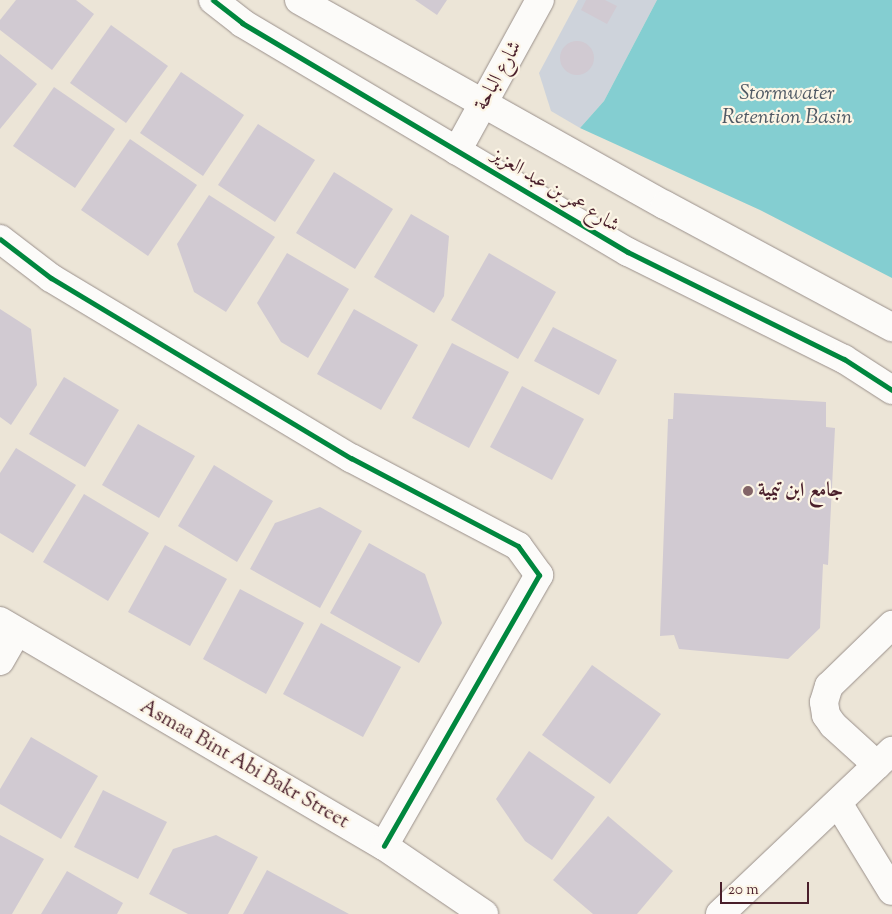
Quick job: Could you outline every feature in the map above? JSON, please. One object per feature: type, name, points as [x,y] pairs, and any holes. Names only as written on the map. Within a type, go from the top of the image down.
[{"type":"street","name":"شارع عمر بن عبد العزيز","points":[[213,0],[242,23],[628,252],[844,359],[892,390]]},
{"type":"street","points":[[300,0],[483,104],[892,327]]},
{"type":"street","name":"شارع الباحة","points":[[457,151],[540,0]]},
{"type":"street","points":[[0,238],[51,278],[351,458],[518,546],[539,575],[384,846]]},
{"type":"street","points":[[720,914],[885,758],[833,725],[826,715],[824,702],[829,686],[892,625]]},
{"type":"street","points":[[0,660],[8,627]]},
{"type":"street","name":"Asmaa Bint Abi Bakr Street","points":[[8,627],[384,846],[484,914]]},
{"type":"street","points":[[838,803],[892,891]]},
{"type":"shaded area","points":[[578,0],[657,0],[604,101],[580,128],[551,111],[539,73]]},
{"type":"water","name":"Stormwater Retention Basin","points":[[657,0],[892,0],[892,278],[760,210],[580,128],[604,101]]},
{"type":"building","points":[[16,0],[76,0],[94,14],[52,70],[0,30],[0,20]]},
{"type":"building","points":[[415,0],[447,0],[437,15]]},
{"type":"building","points":[[586,0],[605,0],[617,6],[607,24],[581,10]]},
{"type":"building","points":[[111,25],[168,66],[126,123],[70,83]]},
{"type":"building","points":[[577,41],[584,42],[589,46],[593,51],[593,65],[589,70],[584,74],[577,75],[570,74],[565,70],[561,65],[560,58],[561,51],[565,46],[570,42]]},
{"type":"building","points":[[0,54],[37,84],[0,129]]},
{"type":"building","points":[[181,72],[244,115],[203,176],[140,133]]},
{"type":"building","points":[[54,87],[115,129],[75,188],[13,146]]},
{"type":"building","points":[[258,124],[315,160],[275,222],[218,185]]},
{"type":"building","points":[[130,139],[197,185],[148,256],[81,210]]},
{"type":"building","points":[[334,172],[393,209],[355,269],[296,233]]},
{"type":"building","points":[[209,195],[275,237],[226,312],[194,292],[177,244]]},
{"type":"building","points":[[411,214],[449,236],[444,296],[434,313],[374,277]]},
{"type":"building","points":[[287,253],[349,289],[308,358],[281,342],[257,303]]},
{"type":"building","points":[[489,253],[556,292],[518,359],[451,320]]},
{"type":"building","points":[[0,309],[31,329],[37,385],[11,425],[0,417]]},
{"type":"building","points":[[354,309],[418,345],[381,410],[317,374]]},
{"type":"building","points":[[553,327],[617,360],[599,395],[534,361]]},
{"type":"building","points":[[452,343],[509,372],[469,448],[412,418]]},
{"type":"building","points":[[64,377],[119,410],[85,467],[29,434]]},
{"type":"building","points":[[522,386],[584,419],[552,480],[490,447]]},
{"type":"building","points":[[674,393],[826,402],[826,427],[835,428],[828,565],[823,564],[820,628],[788,659],[679,649],[674,635],[660,636],[668,419],[673,419]]},
{"type":"building","points":[[138,424],[195,456],[159,518],[102,485]]},
{"type":"building","points":[[16,448],[76,485],[33,553],[0,533],[0,473]]},
{"type":"building","points":[[214,465],[273,501],[237,562],[178,526]]},
{"type":"building","points":[[84,494],[149,533],[108,601],[43,562]]},
{"type":"building","points":[[320,507],[362,531],[320,608],[250,569],[275,523]]},
{"type":"building","points":[[369,543],[425,574],[442,623],[419,663],[330,613]]},
{"type":"building","points":[[165,545],[227,579],[190,646],[128,612]]},
{"type":"building","points":[[240,589],[304,623],[266,694],[203,659]]},
{"type":"building","points":[[321,623],[401,667],[363,737],[283,694]]},
{"type":"building","points":[[592,665],[661,714],[610,784],[542,735]]},
{"type":"building","points":[[31,737],[98,776],[61,839],[0,804],[0,789]]},
{"type":"building","points":[[529,751],[595,797],[552,860],[525,841],[496,799]]},
{"type":"building","points":[[103,790],[167,822],[138,879],[74,847]]},
{"type":"building","points":[[608,816],[673,871],[637,914],[593,914],[553,880]]},
{"type":"building","points":[[0,835],[44,859],[12,914],[0,914]]},
{"type":"building","points":[[216,835],[258,857],[228,914],[188,914],[149,894],[173,849]]},
{"type":"building","points":[[267,870],[349,914],[243,914]]},
{"type":"building","points":[[67,871],[123,903],[117,914],[41,914]]},
{"type":"cycle path","points":[[213,0],[242,23],[628,252],[844,359],[892,390]]},
{"type":"cycle path","points":[[0,239],[51,278],[351,458],[518,546],[539,575],[384,846]]},
{"type":"place","name":"جامع ابن تيمية","points":[[748,491]]}]
